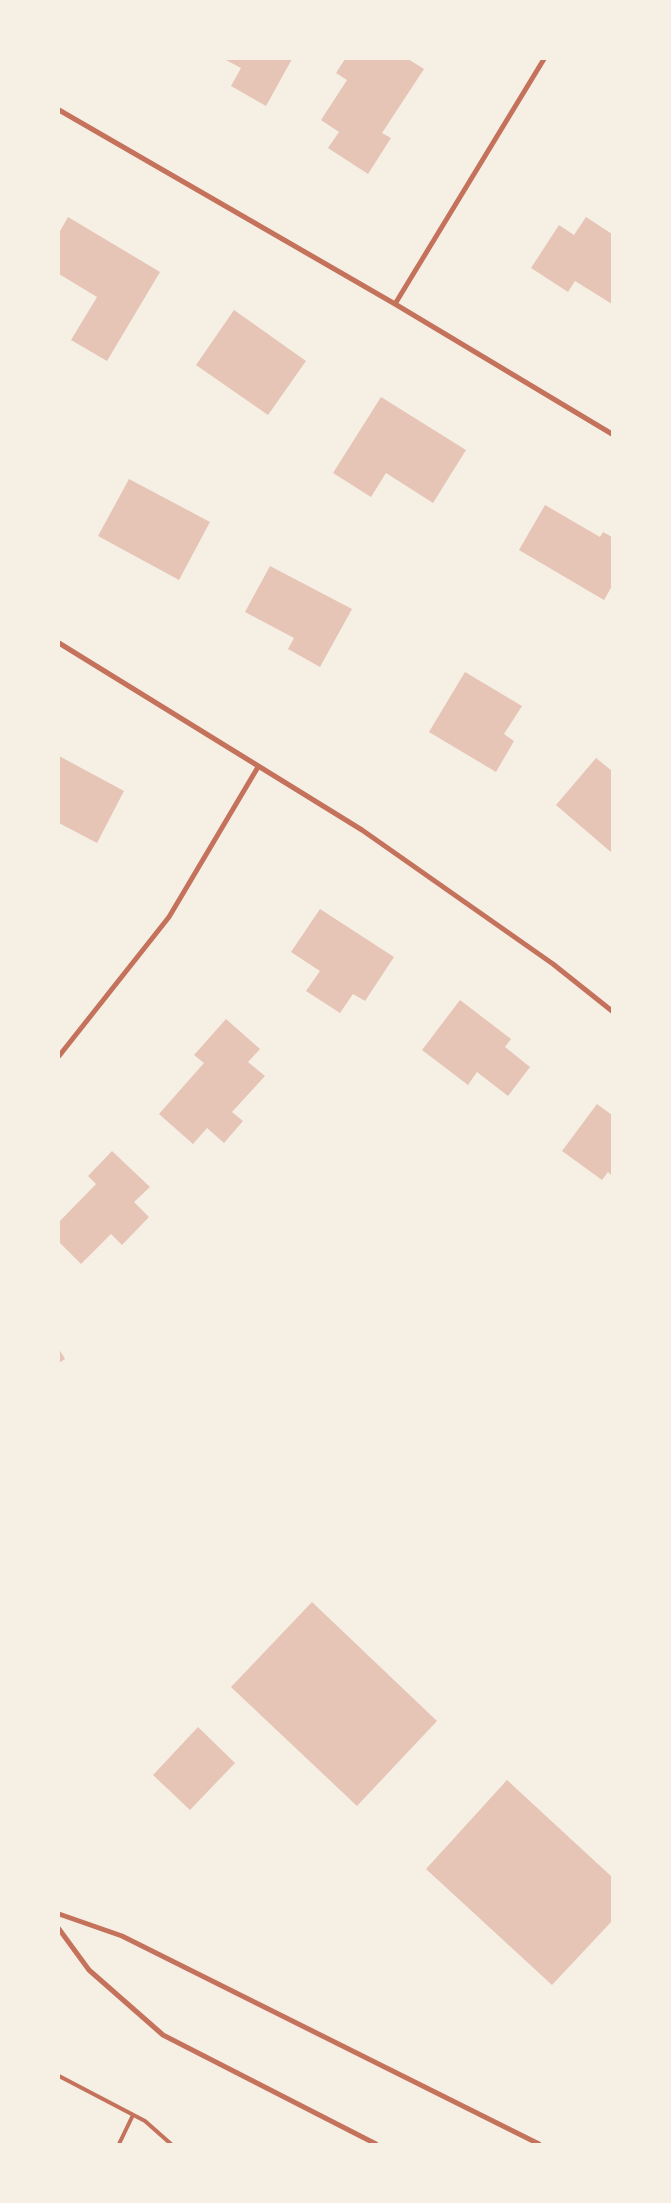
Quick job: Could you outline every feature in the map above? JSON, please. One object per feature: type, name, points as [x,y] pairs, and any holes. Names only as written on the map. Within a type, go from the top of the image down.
[{"type":"street","points":[[395,304],[544,59]]},
{"type":"street","points":[[59,110],[395,304],[612,434]]},
{"type":"street","points":[[59,643],[362,830],[553,964],[612,1011]]},
{"type":"street","points":[[59,1056],[170,917],[258,767]]},
{"type":"street","points":[[59,1914],[122,1936],[539,2144]]},
{"type":"street","points":[[59,1929],[89,1970],[163,2035],[376,2144]]},
{"type":"lane","points":[[59,2076],[145,2121],[171,2144]]},
{"type":"lane","points":[[119,2144],[133,2115]]},
{"type":"building","points":[[224,59],[292,59],[266,106],[231,86],[241,68]]},
{"type":"building","points":[[345,59],[408,59],[424,69],[382,133],[391,138],[368,174],[328,148],[339,132],[321,120],[347,80],[336,73]]},
{"type":"building","points":[[68,217],[160,272],[107,361],[71,340],[97,297],[59,274],[59,233]]},
{"type":"building","points":[[586,217],[612,234],[612,304],[575,281],[568,292],[531,268],[559,225],[574,235]]},
{"type":"building","points":[[234,310],[306,361],[268,415],[196,365]]},
{"type":"building","points":[[381,397],[466,450],[433,503],[386,473],[371,497],[333,473]]},
{"type":"building","points":[[129,479],[210,522],[179,580],[98,536]]},
{"type":"building","points":[[545,505],[600,537],[603,532],[612,537],[612,586],[604,600],[519,550]]},
{"type":"building","points":[[270,566],[352,609],[320,667],[288,649],[294,638],[245,612]]},
{"type":"building","points":[[465,672],[522,706],[504,734],[514,741],[496,772],[429,732]]},
{"type":"building","points":[[59,756],[124,791],[97,843],[59,823]]},
{"type":"building","points":[[596,758],[612,771],[612,853],[556,805]]},
{"type":"building","points":[[320,909],[394,957],[365,1001],[353,994],[340,1013],[306,991],[320,971],[291,952]]},
{"type":"building","points":[[460,1000],[511,1039],[505,1047],[530,1067],[508,1096],[477,1072],[468,1085],[422,1050]]},
{"type":"building","points":[[226,1019],[260,1049],[248,1062],[265,1076],[232,1112],[243,1121],[224,1143],[207,1128],[193,1144],[159,1114],[204,1063],[194,1055]]},
{"type":"building","points":[[597,1104],[612,1115],[612,1176],[608,1172],[602,1180],[562,1151]]},
{"type":"building","points":[[112,1151],[150,1187],[134,1202],[149,1217],[122,1245],[111,1234],[81,1264],[59,1242],[59,1222],[96,1184],[88,1176]]},
{"type":"building","points":[[59,1349],[65,1359],[59,1363]]},
{"type":"building","points":[[312,1602],[437,1721],[357,1806],[231,1687]]},
{"type":"building","points":[[198,1727],[235,1763],[190,1810],[153,1775]]},
{"type":"building","points":[[507,1780],[612,1877],[612,1921],[552,1985],[426,1869]]}]
